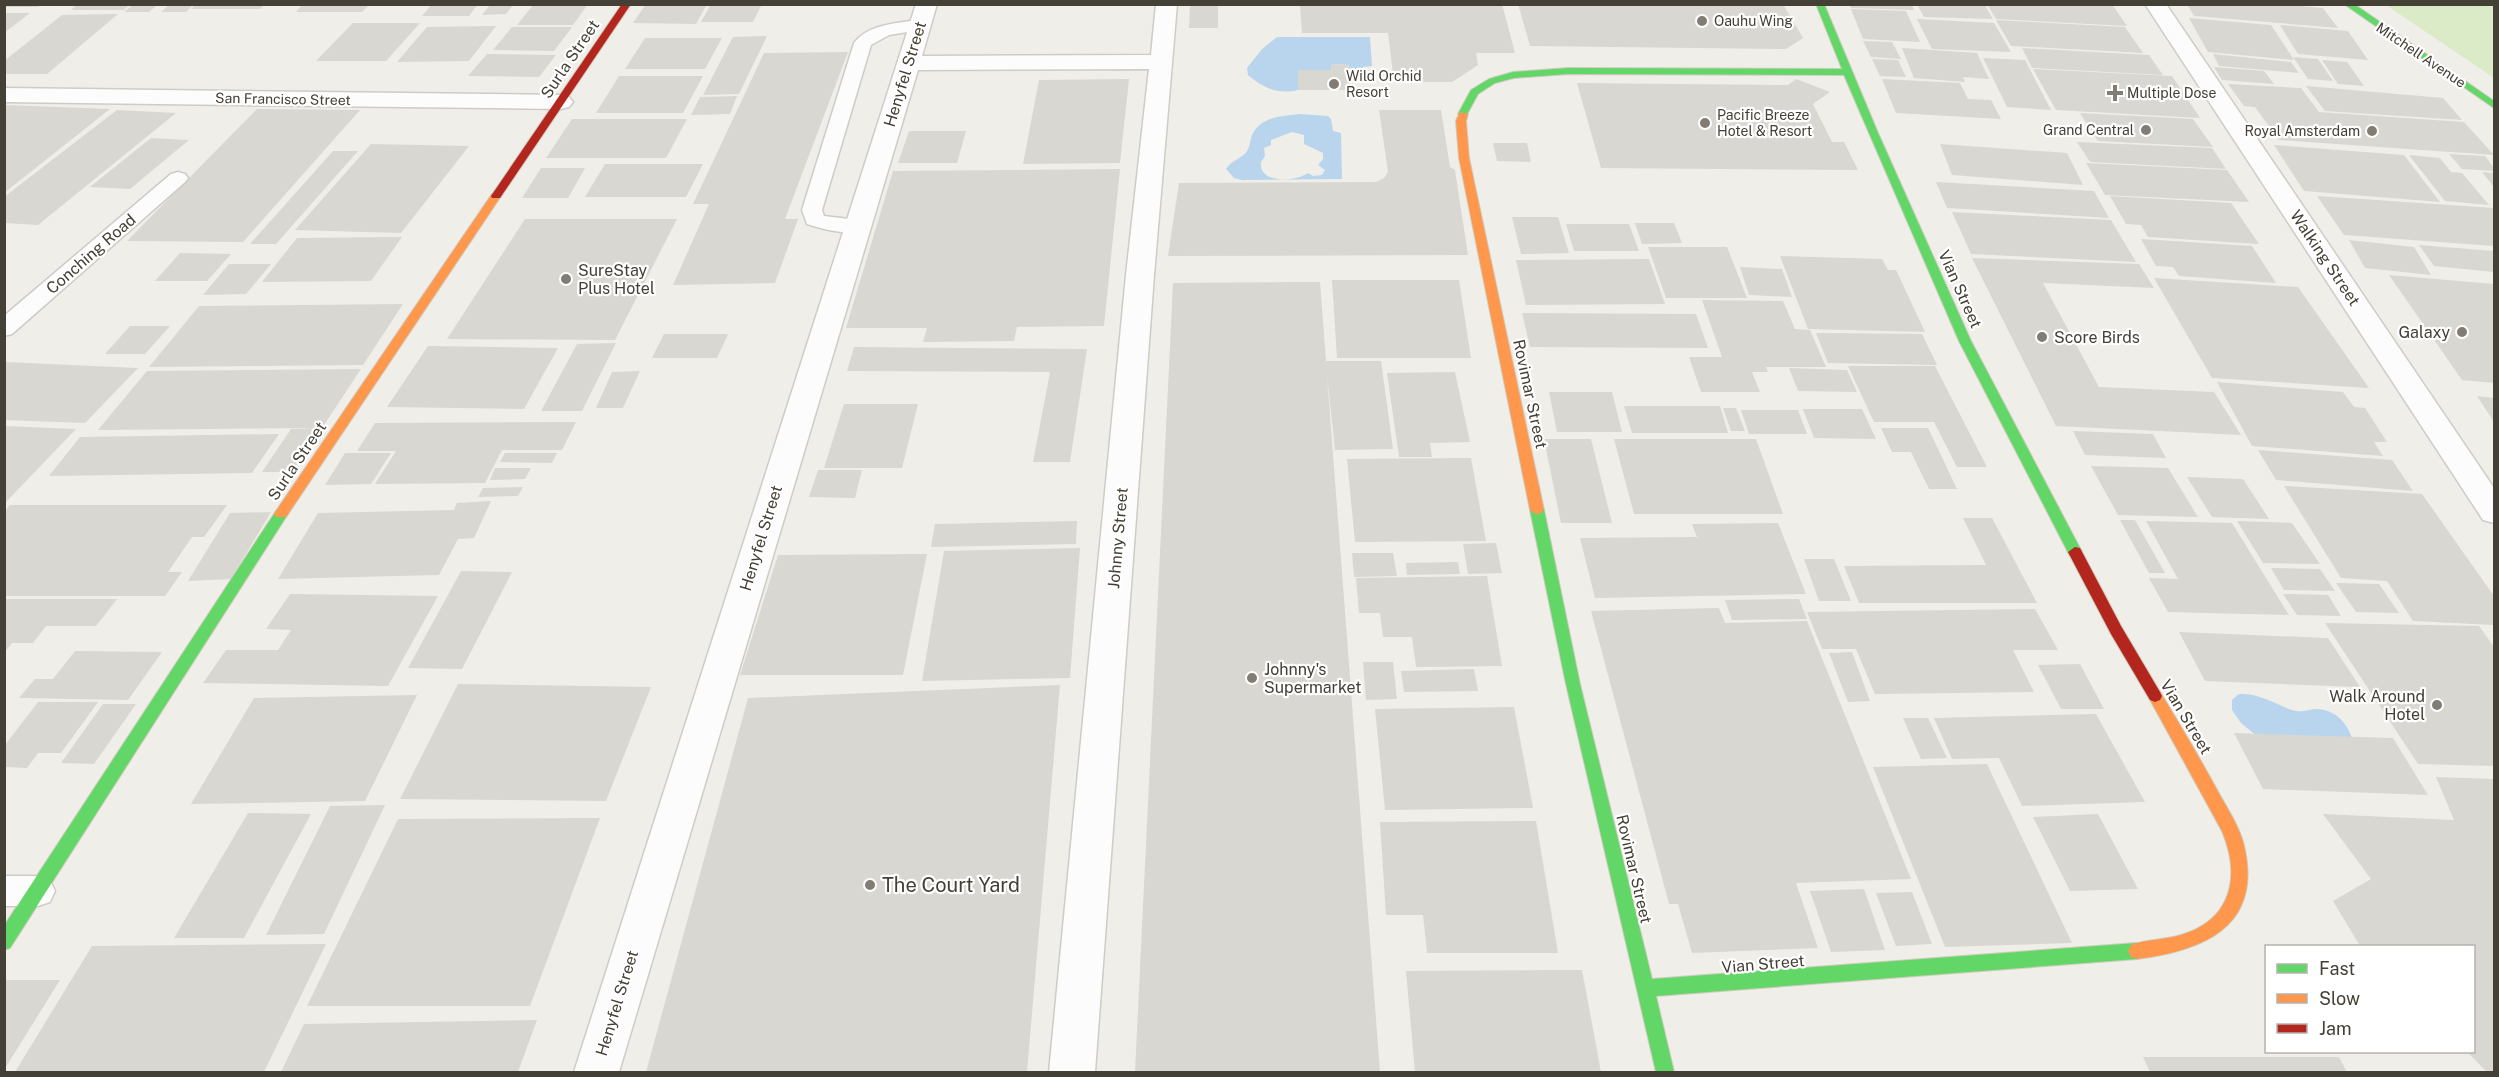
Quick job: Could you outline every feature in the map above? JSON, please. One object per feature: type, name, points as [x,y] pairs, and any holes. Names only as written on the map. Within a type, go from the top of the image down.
[{"type":"street","name":"Surla Street","points":[[4,942],[282,512],[627,4]]},
{"type":"street","name":"Johnny Street","points":[[1072,1072],[1138,298],[1167,4]]},
{"type":"street","name":"Vian Street","points":[[1646,988],[2164,949],[2202,936],[2230,915],[2240,886],[2237,849],[2222,814],[2116,630],[1965,341],[1820,4]]},
{"type":"street","name":"Walking Street","points":[[2155,4],[2494,512]]},
{"type":"street","name":"Mitchell Avenue","points":[[2348,4],[2494,105]]},
{"type":"street","name":"Henyfel Street","points":[[596,1072],[924,15]]},
{"type":"street","points":[[908,63],[1162,62]]},
{"type":"street","name":"Rovimar Street","points":[[1665,1072],[1573,684],[1464,158],[1461,121],[1466,105],[1474,92],[1492,81],[1513,75],[1592,71],[1848,72]]},
{"type":"street","name":"San Francisco Street","points":[[4,95],[561,102]]},
{"type":"lane","points":[[858,226],[831,225],[814,220],[812,210],[863,42],[874,33],[924,15]]},
{"type":"lane","name":"Conching Road","points":[[4,329],[178,178]]},
{"type":"lane","points":[[4,891],[38,891]]},
{"type":"green space","points":[[2386,5],[2494,5],[2494,78]]},
{"type":"water","points":[[1277,37],[1370,37],[1372,66],[1363,67],[1363,70],[1349,70],[1349,65],[1332,64],[1331,70],[1298,70],[1298,90],[1277,91],[1259,84],[1248,75],[1247,68],[1262,49]]},
{"type":"water","points":[[1300,114],[1328,116],[1331,119],[1333,131],[1341,133],[1342,179],[1242,180],[1234,178],[1226,169],[1247,151],[1252,135],[1262,123],[1274,118]],"holes":[[[1292,132],[1304,135],[1304,144],[1323,153],[1323,159],[1318,165],[1325,170],[1322,175],[1313,176],[1308,173],[1295,178],[1279,179],[1265,174],[1261,162],[1265,156],[1264,148],[1271,145],[1271,140]]]},
{"type":"water","points":[[2239,694],[2260,697],[2295,711],[2322,709],[2328,711],[2340,718],[2353,742],[2258,737],[2241,723],[2232,710],[2232,700]]},
{"type":"building","points":[[4,4],[42,4],[38,7],[4,7]]},
{"type":"building","points":[[78,4],[130,4],[124,10],[71,10]]},
{"type":"building","points":[[134,4],[158,4],[149,12],[124,12]]},
{"type":"building","points":[[170,4],[194,4],[186,12],[161,12]]},
{"type":"building","points":[[196,4],[265,4],[260,9],[191,9]]},
{"type":"building","points":[[303,4],[370,4],[362,12],[296,12]]},
{"type":"building","points":[[432,4],[478,4],[469,16],[422,16]]},
{"type":"building","points":[[534,4],[588,4],[573,25],[517,25]]},
{"type":"building","points":[[646,4],[707,4],[696,24],[633,23]]},
{"type":"building","points":[[711,4],[762,4],[753,22],[701,22]]},
{"type":"building","points":[[1190,4],[1218,4],[1218,28],[1189,28]]},
{"type":"building","points":[[1300,4],[1502,4],[1515,53],[1476,53],[1478,65],[1452,82],[1394,82],[1388,33],[1302,33]]},
{"type":"building","name":"Oauhu Wing","points":[[1518,4],[1783,4],[1803,38],[1786,49],[1530,46]]},
{"type":"building","points":[[1849,4],[1911,4],[1914,10],[1851,8]]},
{"type":"building","points":[[1917,4],[1984,4],[1993,19],[1924,17]]},
{"type":"building","points":[[1987,4],[2112,4],[2127,26],[1996,19]]},
{"type":"building","points":[[2187,4],[2278,4],[2323,8],[2338,28],[2194,16]]},
{"type":"building","points":[[490,5],[513,5],[506,14],[482,15]]},
{"type":"building","points":[[1851,9],[1906,11],[1920,42],[1863,39]]},
{"type":"building","points":[[4,13],[30,13],[4,33]]},
{"type":"building","points":[[118,14],[47,74],[4,74],[4,61],[62,15]]},
{"type":"building","points":[[2189,18],[2271,25],[2294,60],[2208,52]]},
{"type":"building","points":[[1917,19],[1994,23],[2011,52],[1932,49]]},
{"type":"building","points":[[1996,20],[2125,27],[2143,53],[2011,46]]},
{"type":"building","points":[[353,23],[420,23],[386,61],[316,61]]},
{"type":"building","points":[[2280,25],[2348,31],[2368,60],[2298,54]]},
{"type":"building","points":[[496,26],[469,61],[397,62],[427,27]]},
{"type":"building","points":[[512,27],[572,27],[554,51],[493,50]]},
{"type":"building","points":[[767,36],[739,94],[703,95],[733,37]]},
{"type":"building","points":[[645,38],[722,38],[705,69],[625,69]]},
{"type":"building","points":[[1863,41],[1892,42],[1901,59],[1871,57]]},
{"type":"building","points":[[1902,48],[1977,53],[1989,79],[1963,77],[1965,82],[1914,78]]},
{"type":"building","points":[[2022,48],[2149,55],[2163,75],[2032,68]]},
{"type":"building","points":[[848,52],[785,219],[798,219],[775,283],[673,285],[709,204],[693,204],[764,53]]},
{"type":"building","points":[[487,54],[556,55],[539,77],[468,76]]},
{"type":"building","points":[[2213,54],[2291,62],[2299,73],[2219,66]]},
{"type":"building","points":[[2293,57],[2318,59],[2333,81],[2308,79]]},
{"type":"building","points":[[1983,58],[2025,60],[2051,110],[2007,107]]},
{"type":"building","points":[[1872,59],[1898,60],[1906,77],[1880,76]]},
{"type":"building","points":[[2322,60],[2347,62],[2364,86],[2338,84]]},
{"type":"building","points":[[1331,64],[1349,65],[1351,90],[1298,90],[1298,70],[1331,70]]},
{"type":"building","points":[[2214,67],[2264,71],[2274,84],[2222,80]]},
{"type":"building","name":"Multiple Dose","points":[[2033,69],[2172,76],[2200,118],[2056,110]]},
{"type":"building","points":[[619,76],[703,76],[683,113],[596,113]]},
{"type":"building","points":[[1129,79],[1120,163],[1023,164],[1039,80]]},
{"type":"building","name":"Pacific Breeze Hotel & Resort","points":[[1796,79],[1830,92],[1813,104],[1832,142],[1844,142],[1858,170],[1601,168],[1577,83],[1788,85]]},
{"type":"building","points":[[1882,79],[1960,83],[1968,99],[1991,100],[2001,119],[1896,113]]},
{"type":"building","name":"Royal Amsterdam","points":[[2228,84],[2301,88],[2319,112],[2464,122],[2494,155],[2279,140],[2255,107],[2244,106]]},
{"type":"building","points":[[2306,86],[2443,98],[2462,120],[2325,111]]},
{"type":"building","points":[[737,96],[730,114],[691,115],[700,97]]},
{"type":"building","points":[[4,105],[110,109],[4,193]]},
{"type":"building","points":[[257,109],[360,110],[243,242],[127,241]]},
{"type":"building","points":[[117,110],[176,113],[38,225],[4,223],[4,197]]},
{"type":"building","points":[[1379,110],[1441,110],[1450,167],[1455,170],[1468,255],[1168,256],[1179,183],[1376,182],[1384,178],[1388,172]]},
{"type":"building","name":"Grand Central","points":[[2080,113],[2193,119],[2213,147],[2098,141]]},
{"type":"building","points":[[572,119],[687,119],[666,158],[546,158]]},
{"type":"building","points":[[909,131],[966,131],[957,163],[898,163]]},
{"type":"building","points":[[151,138],[189,140],[130,189],[90,187]]},
{"type":"building","points":[[2077,142],[2212,148],[2226,169],[2090,162]]},
{"type":"building","points":[[1493,143],[1527,143],[1531,162],[1497,161]]},
{"type":"building","points":[[371,144],[469,146],[401,233],[295,230]]},
{"type":"building","points":[[1940,144],[2067,153],[2083,185],[1952,175]]},
{"type":"building","points":[[2274,145],[2404,155],[2440,202],[2304,191]]},
{"type":"building","points":[[333,151],[358,151],[276,244],[250,244]]},
{"type":"building","points":[[2449,154],[2485,156],[2494,171],[2462,169]]},
{"type":"building","points":[[2409,155],[2440,158],[2451,172],[2462,173],[2489,205],[2445,201]]},
{"type":"building","points":[[2086,163],[2227,170],[2249,202],[2105,195]]},
{"type":"building","points":[[605,164],[703,164],[686,197],[585,197]]},
{"type":"building","points":[[541,168],[585,168],[568,198],[522,198]]},
{"type":"building","points":[[1120,169],[1104,326],[1017,327],[1014,341],[923,342],[927,328],[846,328],[893,171]]},
{"type":"building","points":[[2482,172],[2494,173],[2494,186],[2493,186]]},
{"type":"building","points":[[1936,182],[2094,191],[2109,218],[1947,208]]},
{"type":"building","points":[[2110,196],[2231,203],[2259,244],[2148,237],[2141,225],[2126,224]]},
{"type":"building","points":[[2317,196],[2494,208],[2494,246],[2344,235]]},
{"type":"building","points":[[1952,212],[2111,220],[2136,262],[1971,254]]},
{"type":"building","points":[[1512,217],[1558,217],[1569,253],[1521,254]]},
{"type":"building","name":"SureStay Plus Hotel","points":[[525,219],[677,219],[615,340],[447,339]]},
{"type":"building","points":[[1635,223],[1674,223],[1682,243],[1642,244]]},
{"type":"building","points":[[1566,224],[1629,224],[1639,251],[1574,251]]},
{"type":"building","points":[[402,237],[371,281],[262,282],[297,238]]},
{"type":"building","points":[[2141,239],[2252,246],[2276,283],[2179,276],[2173,267],[2156,266]]},
{"type":"building","points":[[2349,240],[2414,247],[2431,275],[2365,268]]},
{"type":"building","points":[[2419,245],[2494,251],[2494,272],[2434,266]]},
{"type":"building","points":[[1648,247],[1727,247],[1747,298],[1666,298]]},
{"type":"building","points":[[180,253],[231,254],[207,281],[155,281]]},
{"type":"building","points":[[1780,256],[1882,259],[1888,270],[1896,270],[1925,332],[1808,329]]},
{"type":"building","name":"Score Birds","points":[[1972,258],[2139,264],[2154,288],[2043,283],[2099,387],[2214,392],[2241,435],[2056,426]]},
{"type":"building","points":[[1649,259],[1665,304],[1526,305],[1516,260]]},
{"type":"building","points":[[229,264],[271,264],[246,294],[203,295]]},
{"type":"building","points":[[1740,267],[1782,269],[1792,297],[1749,295]]},
{"type":"building","name":"Galaxy","points":[[2389,275],[2494,284],[2494,383],[2462,380]]},
{"type":"building","points":[[2154,278],[2298,287],[2369,388],[2212,378]]},
{"type":"building","points":[[1332,280],[1459,280],[1471,358],[1337,358]]},
{"type":"building","name":"Johnny's Supermarket","points":[[1320,282],[1326,361],[1381,361],[1393,449],[1335,450],[1327,375],[1380,1072],[1135,1072],[1173,283]]},
{"type":"building","points":[[1702,300],[1783,301],[1795,329],[1810,330],[1826,367],[1766,367],[1768,372],[1752,372],[1760,392],[1701,392],[1689,357],[1722,357]]},
{"type":"building","points":[[403,304],[363,365],[149,367],[199,306]]},
{"type":"building","points":[[1522,313],[1696,314],[1708,348],[1530,347]]},
{"type":"building","points":[[130,326],[170,326],[145,354],[105,354]]},
{"type":"building","points":[[1816,333],[1922,334],[1937,365],[1828,363]]},
{"type":"building","points":[[664,334],[728,334],[717,358],[652,358]]},
{"type":"building","points":[[616,343],[582,411],[541,411],[577,344]]},
{"type":"building","points":[[428,346],[558,348],[524,409],[387,407]]},
{"type":"building","points":[[854,347],[1087,349],[1070,462],[1033,462],[1050,372],[847,371]]},
{"type":"building","points":[[4,362],[138,368],[85,423],[4,420]]},
{"type":"building","points":[[1848,366],[1935,366],[1987,467],[1957,467],[1934,422],[1874,422]]},
{"type":"building","points":[[1789,368],[1847,370],[1857,392],[1798,391]]},
{"type":"building","points":[[361,369],[322,428],[98,430],[147,371]]},
{"type":"building","points":[[640,371],[623,408],[596,408],[612,372]]},
{"type":"building","points":[[1455,372],[1470,442],[1430,443],[1432,457],[1399,457],[1387,373]]},
{"type":"building","points":[[2217,382],[2343,392],[2354,407],[2365,408],[2387,442],[2374,442],[2383,456],[2252,446]]},
{"type":"building","points":[[1549,392],[1612,392],[1622,432],[1557,432]]},
{"type":"building","points":[[2477,396],[2494,398],[2494,422]]},
{"type":"building","points":[[844,404],[918,404],[902,468],[824,468]]},
{"type":"building","points":[[1624,406],[1720,406],[1728,433],[1632,433]]},
{"type":"building","points":[[1723,408],[1736,408],[1745,431],[1731,431]]},
{"type":"building","points":[[1803,409],[1862,409],[1876,439],[1814,438]]},
{"type":"building","points":[[1741,410],[1798,410],[1807,434],[1749,434]]},
{"type":"building","points":[[576,422],[562,450],[502,450],[485,483],[375,484],[396,451],[357,451],[375,423]]},
{"type":"building","points":[[4,426],[76,429],[4,504]]},
{"type":"building","points":[[321,428],[293,472],[262,472],[291,429]]},
{"type":"building","points":[[1881,428],[1928,428],[1957,489],[1929,489],[1911,452],[1892,452]]},
{"type":"building","points":[[2073,431],[2153,434],[2166,458],[2085,455]]},
{"type":"building","points":[[279,434],[252,473],[49,476],[80,437]]},
{"type":"building","points":[[1544,439],[1591,439],[1612,523],[1561,523]]},
{"type":"building","points":[[1614,439],[1756,439],[1783,514],[1634,514]]},
{"type":"building","points":[[2258,450],[2392,460],[2413,491],[2276,480]]},
{"type":"building","points":[[345,453],[391,453],[371,484],[325,485]]},
{"type":"building","points":[[505,453],[557,453],[552,463],[500,462]]},
{"type":"building","points":[[1471,458],[1486,541],[1355,542],[1347,459]]},
{"type":"building","points":[[2091,466],[2168,468],[2198,517],[2118,515]]},
{"type":"building","points":[[495,468],[531,468],[525,479],[490,480]]},
{"type":"building","points":[[818,470],[862,470],[855,498],[809,497]]},
{"type":"building","points":[[2187,477],[2243,479],[2269,519],[2212,517]]},
{"type":"building","points":[[2284,486],[2422,494],[2494,596],[2494,625],[2413,621],[2387,581],[2341,578]]},
{"type":"building","points":[[523,487],[518,496],[478,497],[483,488]]},
{"type":"building","points":[[491,501],[474,538],[458,539],[439,575],[278,579],[318,513],[454,510],[457,503]]},
{"type":"building","points":[[10,505],[227,505],[204,537],[192,537],[168,572],[182,572],[165,596],[4,596],[4,512]]},
{"type":"building","points":[[271,512],[231,579],[188,581],[230,513]]},
{"type":"building","points":[[1963,518],[1992,518],[2037,603],[1859,603],[1844,566],[1986,565]]},
{"type":"building","points":[[2120,520],[2135,520],[2165,573],[2149,573]]},
{"type":"building","points":[[1077,521],[1076,544],[931,547],[935,524]]},
{"type":"building","points":[[2146,521],[2232,523],[2289,615],[2168,612],[2149,578],[2178,579]]},
{"type":"building","points":[[2237,521],[2292,523],[2320,564],[2263,563]]},
{"type":"building","points":[[1778,523],[1806,594],[1595,598],[1580,538],[1697,537],[1692,524]]},
{"type":"building","points":[[1496,543],[1502,573],[1468,574],[1463,544]]},
{"type":"building","points":[[1080,548],[1070,678],[922,681],[944,551]]},
{"type":"building","points":[[1352,553],[1393,553],[1397,576],[1354,577]]},
{"type":"building","points":[[927,554],[903,675],[740,675],[778,555]]},
{"type":"building","points":[[1804,559],[1834,559],[1851,601],[1819,601]]},
{"type":"building","points":[[1458,562],[1460,574],[1407,575],[1406,563]]},
{"type":"building","points":[[2271,568],[2320,569],[2335,591],[2284,590]]},
{"type":"building","points":[[461,571],[512,572],[462,669],[408,668]]},
{"type":"building","points":[[1487,576],[1502,666],[1416,667],[1412,637],[1383,637],[1380,613],[1359,613],[1356,578]]},
{"type":"building","points":[[2336,583],[2379,584],[2399,613],[2356,612]]},
{"type":"building","points":[[290,594],[438,596],[388,686],[203,683],[226,650],[278,650],[291,630],[266,629]]},
{"type":"building","points":[[2283,594],[2328,595],[2341,616],[2297,615]]},
{"type":"building","points":[[4,599],[117,599],[96,626],[46,626],[33,643],[12,643],[4,653]]},
{"type":"building","points":[[1799,599],[1807,619],[1732,620],[1725,600]]},
{"type":"building","points":[[1719,608],[1725,623],[1807,621],[1911,879],[1796,883],[1818,948],[1692,953],[1678,904],[1669,904],[1591,611]]},
{"type":"building","points":[[2035,609],[2058,650],[2013,650],[2034,692],[1875,694],[1856,649],[1822,649],[1807,612]]},
{"type":"building","name":"Walk Around Hotel","points":[[2325,623],[2479,626],[2494,647],[2494,766],[2418,764]]},
{"type":"building","points":[[2179,632],[2328,638],[2360,687],[2205,681]]},
{"type":"building","points":[[75,651],[162,652],[128,700],[19,698],[35,679],[53,679]]},
{"type":"building","points":[[1852,652],[1870,701],[1848,702],[1829,653]]},
{"type":"building","points":[[1363,662],[1393,662],[1397,699],[1366,700]]},
{"type":"building","points":[[2080,664],[2104,709],[2061,709],[2038,665]]},
{"type":"building","points":[[1474,669],[1478,691],[1404,692],[1401,671]]},
{"type":"building","points":[[458,684],[651,687],[606,801],[400,799]]},
{"type":"building","name":"The Court Yard","points":[[1060,685],[1027,1072],[646,1072],[748,698]]},
{"type":"building","points":[[417,695],[365,801],[191,804],[254,698]]},
{"type":"building","points":[[38,702],[98,702],[61,753],[38,753],[27,768],[5,767],[5,745]]},
{"type":"building","points":[[103,704],[136,704],[94,764],[61,763]]},
{"type":"building","points":[[1514,707],[1533,808],[1385,810],[1375,709]]},
{"type":"building","points":[[2096,714],[2145,802],[2022,806],[1999,758],[1952,759],[1934,718]]},
{"type":"building","points":[[1903,718],[1928,718],[1947,758],[1921,759]]},
{"type":"building","points":[[2234,733],[2393,738],[2428,795],[2263,789]]},
{"type":"building","points":[[1987,764],[2072,943],[1945,947],[1873,767]]},
{"type":"building","points":[[2436,777],[2494,779],[2494,1072],[2487,1072],[2468,1053],[2475,1053],[2475,945],[2359,945],[2333,901],[2371,879],[2323,814],[2454,820]]},
{"type":"building","points":[[385,805],[324,934],[266,935],[330,806]]},
{"type":"building","points":[[248,813],[311,814],[244,938],[174,938]]},
{"type":"building","points":[[2098,814],[2138,889],[2070,891],[2033,817]]},
{"type":"building","points":[[600,818],[530,1006],[307,1006],[398,819]]},
{"type":"building","points":[[1536,821],[1558,953],[1427,953],[1423,915],[1386,915],[1380,822]]},
{"type":"building","points":[[1864,889],[1885,950],[1831,952],[1810,891]]},
{"type":"building","points":[[1912,892],[1932,944],[1896,946],[1876,893]]},
{"type":"building","points":[[326,944],[264,1072],[15,1072],[92,946]]},
{"type":"building","points":[[1582,970],[1601,1072],[1415,1072],[1406,971]]},
{"type":"building","points":[[4,980],[60,980],[4,1070]]},
{"type":"building","points":[[537,1020],[518,1072],[281,1072],[304,1024]]},
{"type":"building","points":[[2143,1057],[2339,1057],[2347,1072],[2150,1072]]},
{"type":"traffic: fast","points":[[1820,4],[1873,133],[1965,341],[2075,552]]},
{"type":"traffic: fast","points":[[2348,4],[2494,105]]},
{"type":"traffic: fast","points":[[1463,114],[1474,92],[1492,81],[1513,75],[1568,71],[1848,72]]},
{"type":"traffic: fast","points":[[1537,510],[1573,684],[1665,1072]]},
{"type":"traffic: fast","points":[[4,942],[281,514]]},
{"type":"traffic: fast","points":[[1646,988],[2137,951]]},
{"type":"traffic: slow","points":[[1463,114],[1461,121],[1464,158],[1537,510]]},
{"type":"traffic: slow","points":[[281,514],[496,196]]},
{"type":"traffic: slow","points":[[2137,951],[2181,943],[2200,936],[2216,926],[2229,913],[2237,896],[2240,875],[2237,850],[2230,831],[2155,696]]},
{"type":"traffic: jam","points":[[496,196],[627,4]]},
{"type":"traffic: jam","points":[[2075,552],[2116,630],[2155,696]]},
{"type":"place","name":"Oauhu Wing","points":[[1702,21]]},
{"type":"place","name":"Wild Orchid Resort","points":[[1334,84]]},
{"type":"place","name":"Multiple Dose","points":[[2115,93]]},
{"type":"place","name":"Pacific Breeze Hotel & Resort","points":[[1705,123]]},
{"type":"place","name":"Grand Central","points":[[2146,130]]},
{"type":"place","name":"Royal Amsterdam","points":[[2372,131]]},
{"type":"place","name":"SureStay Plus Hotel","points":[[566,279]]},
{"type":"place","name":"Galaxy","points":[[2462,332]]},
{"type":"place","name":"Score Birds","points":[[2042,337]]},
{"type":"place","name":"Johnny's Supermarket","points":[[1252,678]]},
{"type":"place","name":"Walk Around Hotel","points":[[2437,705]]},
{"type":"place","name":"The Court Yard","points":[[870,885]]}]
